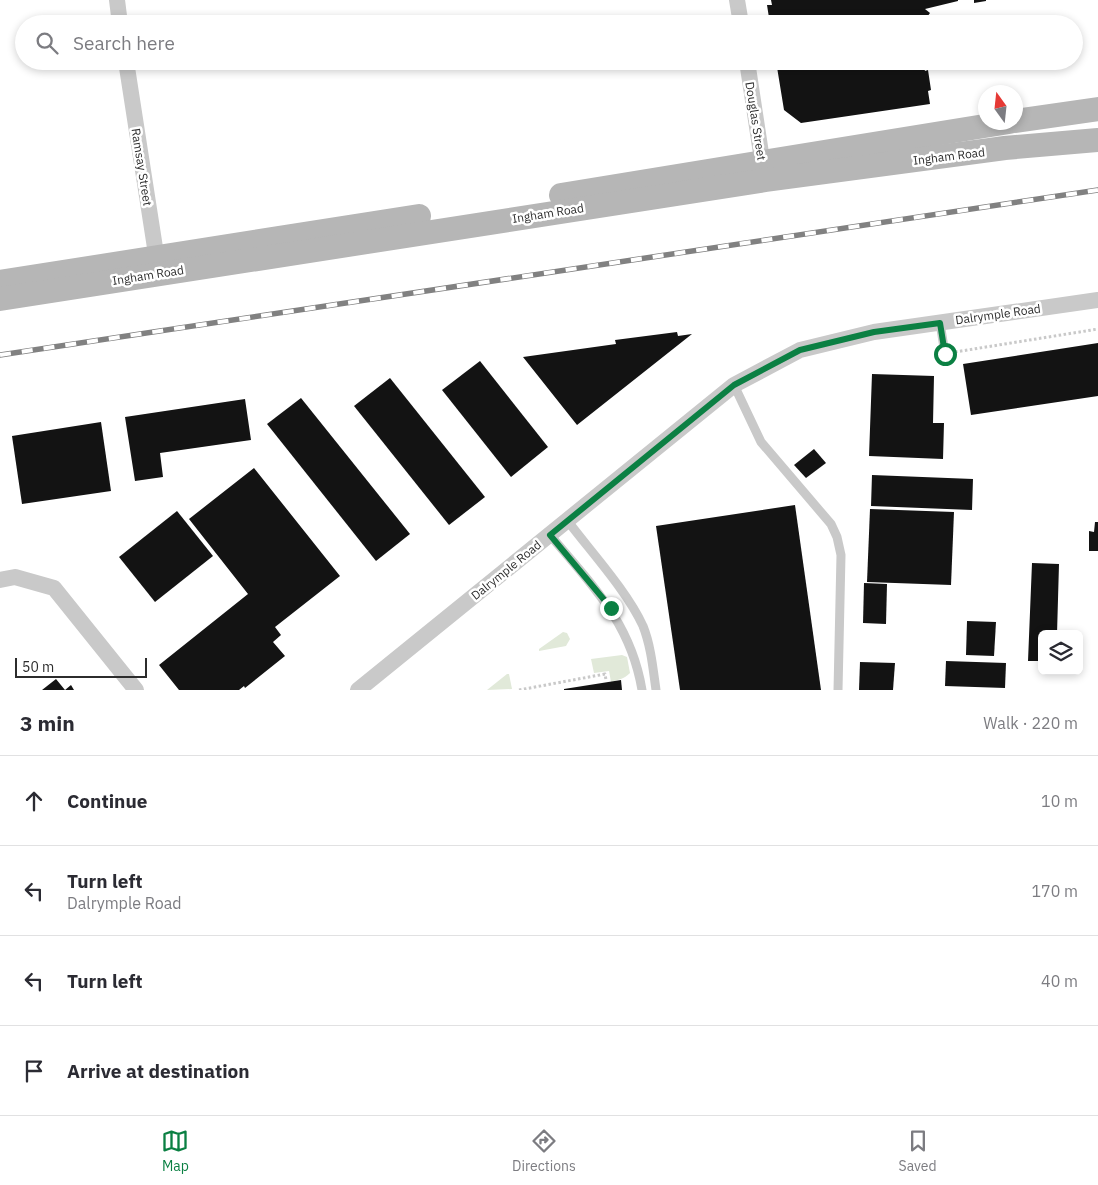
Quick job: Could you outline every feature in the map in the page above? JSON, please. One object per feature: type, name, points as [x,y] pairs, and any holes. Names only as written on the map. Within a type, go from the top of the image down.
[{"type":"main road","points":[[1042,117],[1098,94]]},
{"type":"main road","points":[[1023,120],[1098,109]]},
{"type":"main road","name":"Ingham Road","points":[[0,282],[158,265],[764,171],[978,128]]},
{"type":"main road","name":"Ingham Road","points":[[764,171],[1098,140]]},
{"type":"main road","name":"Ingham Road","points":[[0,299],[158,265]]},
{"type":"street","points":[[116,0],[118,15]]},
{"type":"street","points":[[737,0],[740,15]]},
{"type":"street","name":"Ramsay Street","points":[[127,70],[158,265]]},
{"type":"street","name":"Douglas Street","points":[[747,70],[764,171]]},
{"type":"street","name":"Dalrymple Road","points":[[358,690],[734,385],[800,350],[874,332],[1098,300]]},
{"type":"street","points":[[0,580],[15,577],[54,588],[136,690]]},
{"type":"lane","points":[[940,323],[946,357]]},
{"type":"lane","points":[[734,385],[762,442],[831,524],[837,537],[841,555],[838,690]]},
{"type":"lane","points":[[567,520],[630,604],[643,626],[648,640],[656,690]]},
{"type":"lane","points":[[550,535],[611,608],[631,646],[642,690]]},
{"type":"path","points":[[946,357],[1098,329]]},
{"type":"path","points":[[519,690],[606,674],[606,680]]},
{"type":"green space","points":[[563,632],[567,633],[570,639],[566,646],[539,651],[539,649]]},
{"type":"green space","points":[[622,655],[627,657],[630,673],[625,677],[611,682],[609,671],[594,673],[591,659]]},
{"type":"green space","points":[[509,674],[512,689],[487,690]]},
{"type":"building","points":[[771,0],[958,0],[925,9],[930,13],[929,15],[769,15],[767,5],[772,5]]},
{"type":"building","points":[[974,0],[986,0],[986,1],[974,3]]},
{"type":"building","points":[[777,70],[928,70],[931,90],[928,91],[930,104],[801,123],[784,110]]},
{"type":"building","points":[[677,332],[678,336],[692,334],[577,425],[523,357],[616,344],[615,340]]},
{"type":"building","points":[[1098,343],[1098,396],[971,415],[963,364]]},
{"type":"building","points":[[480,361],[548,447],[511,477],[442,390]]},
{"type":"building","points":[[872,374],[934,376],[933,423],[944,423],[943,459],[869,456]]},
{"type":"building","points":[[390,378],[485,497],[449,525],[354,406]]},
{"type":"building","points":[[301,398],[410,534],[376,561],[267,424]]},
{"type":"building","points":[[245,399],[251,440],[160,453],[163,477],[135,481],[125,417]]},
{"type":"building","points":[[101,422],[111,491],[22,504],[12,436]]},
{"type":"building","points":[[814,449],[826,463],[806,478],[794,465]]},
{"type":"building","points":[[254,468],[340,576],[275,627],[281,635],[273,642],[285,656],[245,688],[244,686],[239,690],[179,690],[159,665],[248,594],[189,519]]},
{"type":"building","points":[[872,475],[973,479],[972,510],[871,506]]},
{"type":"building","points":[[795,505],[821,690],[680,690],[656,526]]},
{"type":"building","points":[[870,509],[954,512],[951,585],[867,582]]},
{"type":"building","points":[[177,511],[213,556],[155,602],[119,557]]},
{"type":"building","points":[[1095,522],[1098,522],[1098,551],[1089,551],[1089,531],[1094,532]]},
{"type":"building","points":[[1032,563],[1059,564],[1057,630],[1038,630],[1038,661],[1028,661]]},
{"type":"building","points":[[864,583],[887,584],[886,624],[863,623]]},
{"type":"building","points":[[967,621],[996,622],[994,656],[966,655]]},
{"type":"building","points":[[946,661],[1006,663],[1005,688],[945,686]]},
{"type":"building","points":[[860,662],[895,663],[893,690],[859,690]]},
{"type":"building","points":[[56,679],[65,690],[42,690]]},
{"type":"building","points":[[621,680],[622,690],[564,690],[564,689]]},
{"type":"building","points":[[71,685],[74,690],[65,690]]},
{"type":"railway","points":[[0,355],[1098,190]]},
{"type":"route","points":[[611,608],[550,535],[734,385],[800,350],[874,332],[940,323],[945,354]]}]
